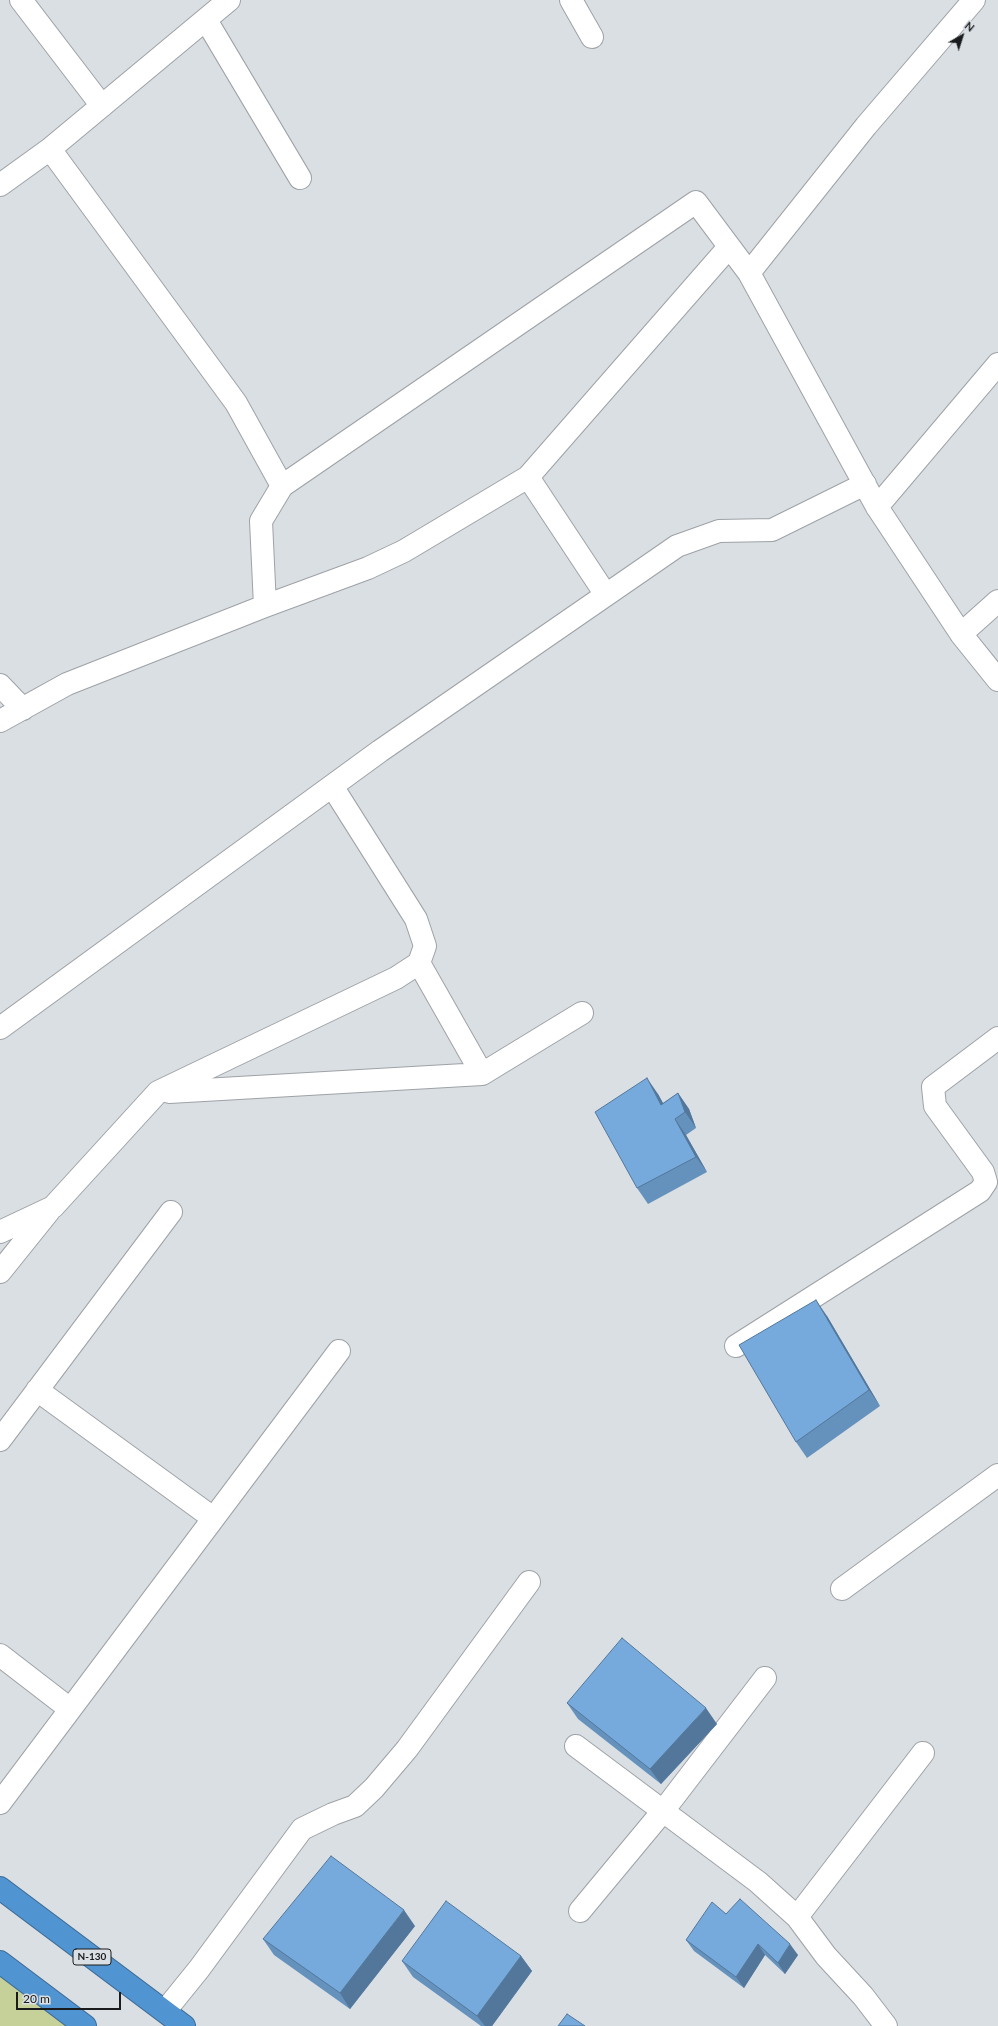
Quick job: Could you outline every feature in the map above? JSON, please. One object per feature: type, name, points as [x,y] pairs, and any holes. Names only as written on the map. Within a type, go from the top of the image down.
[{"type":"highway","name":"N-130","points":[[0,1888],[184,2026]]},
{"type":"highway","points":[[0,1962],[85,2026]]},
{"type":"street","points":[[22,0],[102,106]]},
{"type":"street","points":[[0,185],[50,149],[229,0]]},
{"type":"street","points":[[571,0],[592,37]]},
{"type":"street","points":[[749,273],[866,126],[974,0]]},
{"type":"street","points":[[206,20],[300,178]]},
{"type":"street","points":[[50,149],[236,403],[282,486]]},
{"type":"street","points":[[265,606],[261,521],[282,486],[696,202],[749,273],[877,507],[961,634],[998,680]]},
{"type":"street","points":[[0,722],[67,684],[265,606],[368,568],[404,551],[528,477],[729,247]]},
{"type":"street","points":[[877,507],[998,364]]},
{"type":"street","points":[[528,477],[606,595]]},
{"type":"street","points":[[0,1028],[332,786],[677,546],[719,531],[772,530],[865,484]]},
{"type":"street","points":[[961,634],[998,601]]},
{"type":"street","points":[[0,685],[23,709]]},
{"type":"street","points":[[0,1272],[53,1207],[158,1092],[396,978],[419,963],[425,946],[416,919],[332,786]]},
{"type":"street","points":[[419,963],[482,1074]]},
{"type":"street","points":[[158,1092],[482,1074],[582,1013]]},
{"type":"street","points":[[736,1346],[980,1191],[986,1182],[983,1172],[935,1106],[933,1087],[998,1038]]},
{"type":"street","points":[[0,1232],[53,1207]]},
{"type":"street","points":[[0,1440],[171,1212]]},
{"type":"street","points":[[0,1803],[338,1351]]},
{"type":"street","points":[[37,1390],[213,1518]]},
{"type":"street","points":[[842,1589],[998,1475]]},
{"type":"street","points":[[165,2012],[199,1969],[302,1829],[355,1806],[374,1788],[407,1749],[529,1582]]},
{"type":"street","points":[[0,1655],[70,1709]]},
{"type":"street","points":[[580,1911],[663,1811],[765,1678]]},
{"type":"street","points":[[576,1746],[758,1882],[797,1916],[826,1956],[863,1996],[886,2026]]},
{"type":"street","points":[[797,1916],[923,1753]]},
{"type":"green space","points":[[0,1963],[84,2026],[0,2026]]},
{"type":"building","points":[[647,1078],[661,1105],[678,1093],[685,1112],[675,1119],[696,1157],[637,1188],[595,1112]]},
{"type":"building","points":[[816,1300],[869,1390],[796,1442],[739,1345]]},
{"type":"building","points":[[622,1638],[706,1708],[650,1769],[567,1703]]},
{"type":"building","points":[[331,1856],[404,1910],[340,1993],[263,1939]]},
{"type":"building","points":[[740,1899],[790,1944],[778,1963],[758,1944],[736,1977],[686,1940],[712,1902],[726,1914]]},
{"type":"building","points":[[446,1901],[521,1956],[477,2016],[402,1961]]},
{"type":"building","points":[[567,2014],[585,2026],[558,2026]]}]
